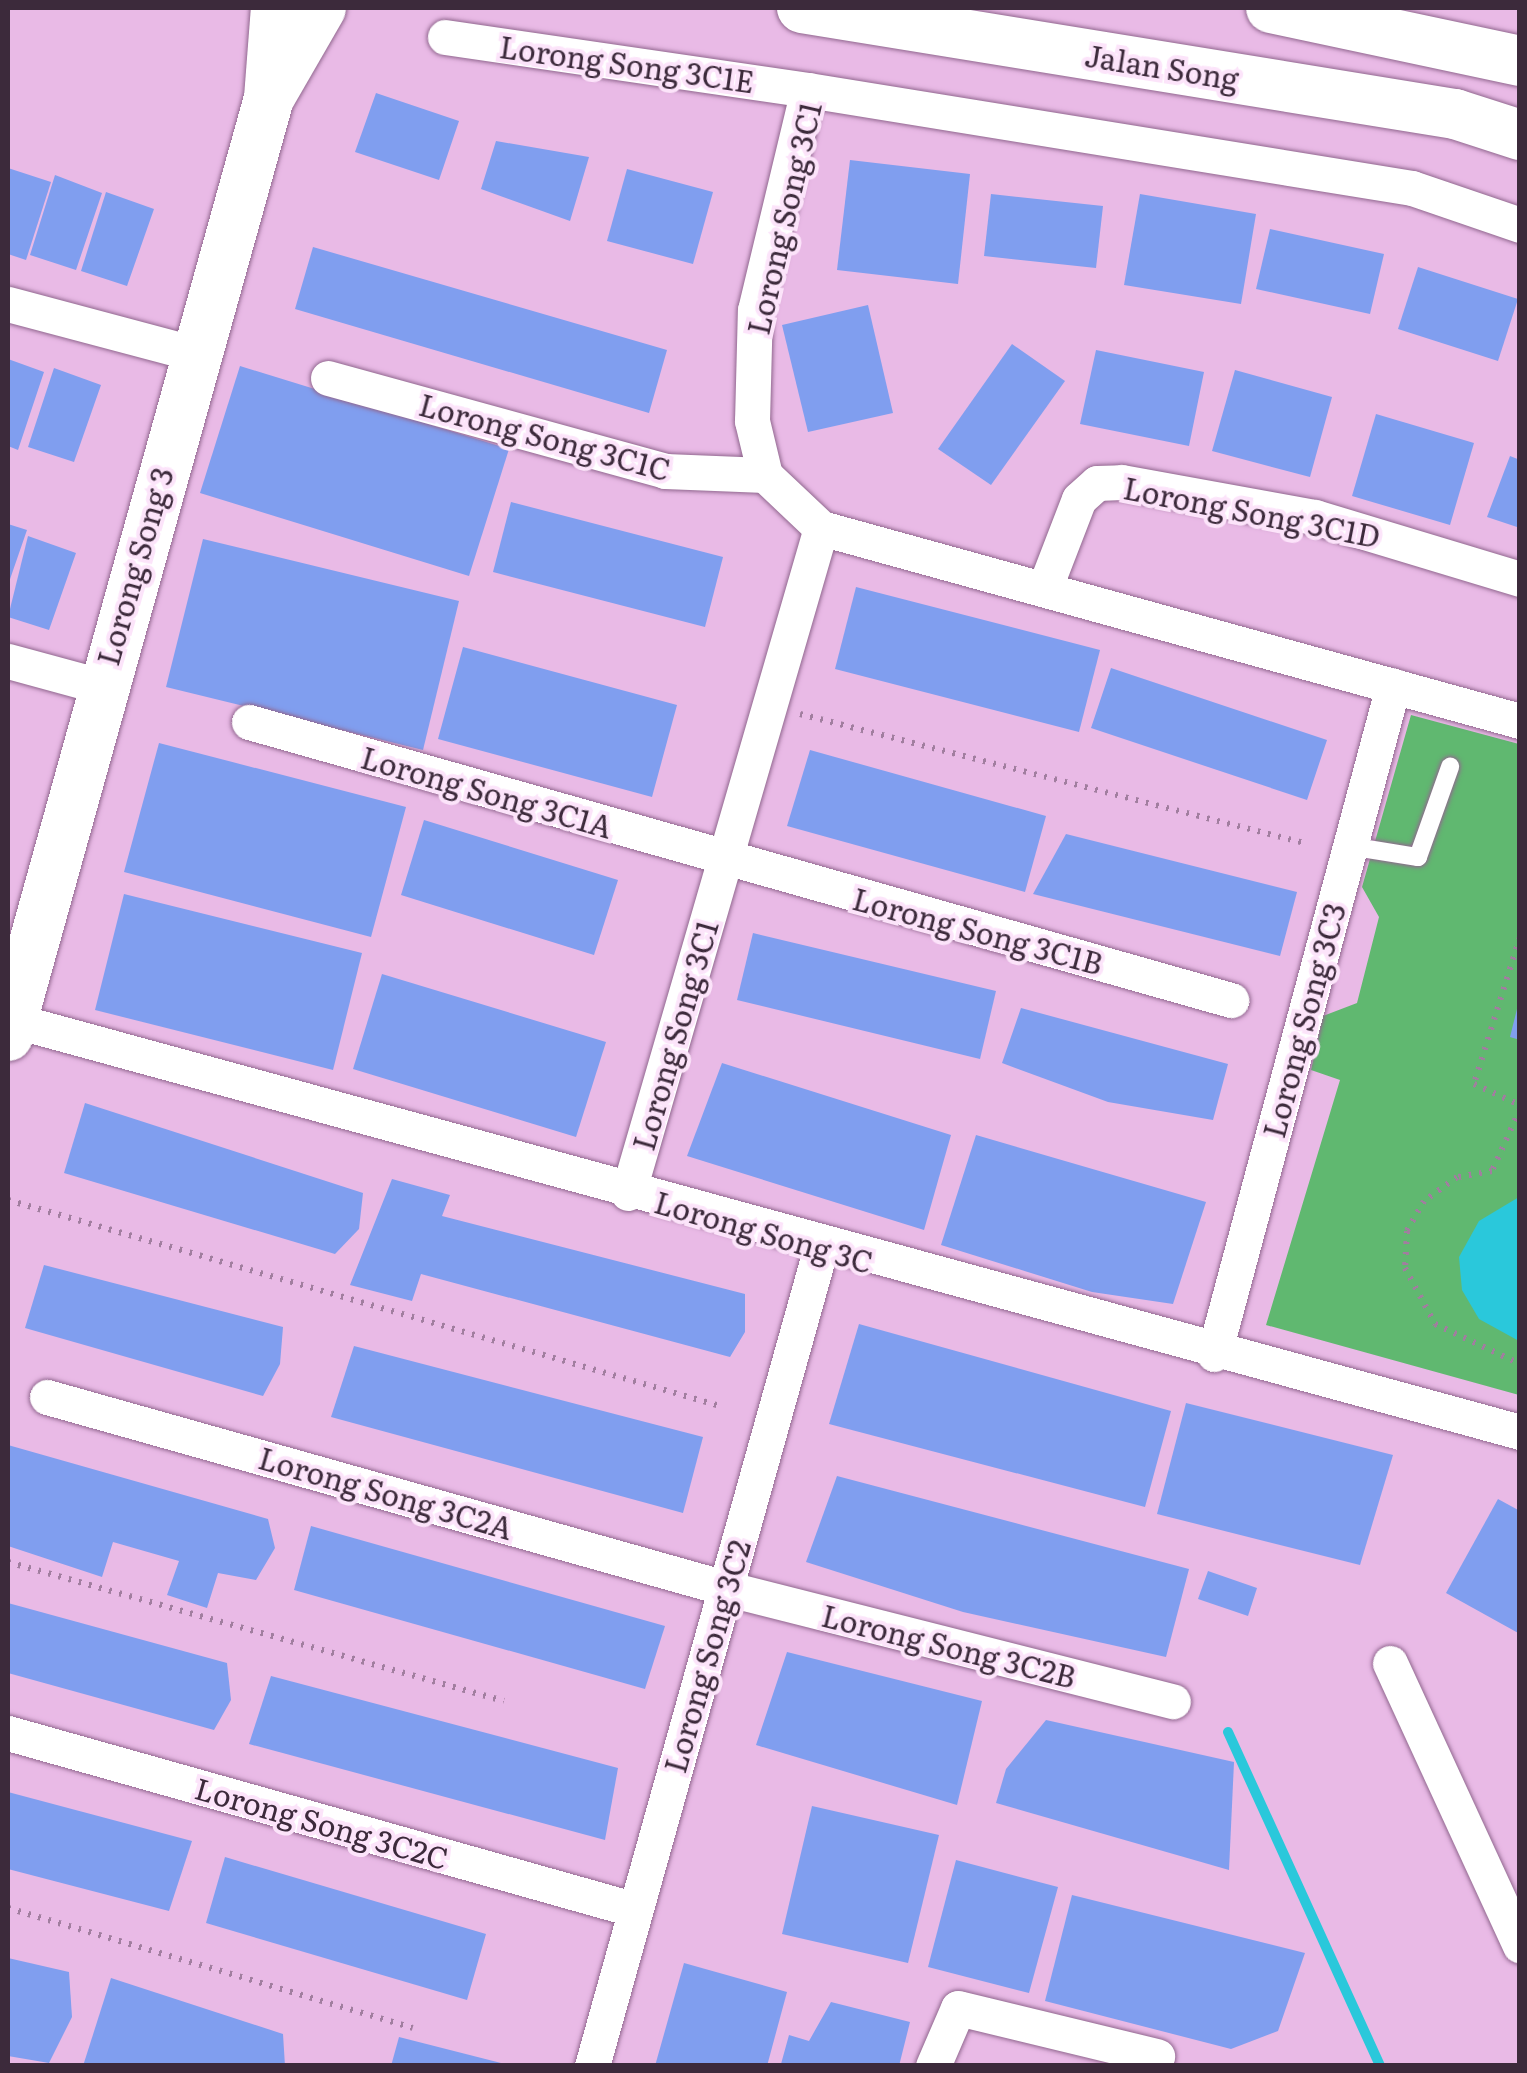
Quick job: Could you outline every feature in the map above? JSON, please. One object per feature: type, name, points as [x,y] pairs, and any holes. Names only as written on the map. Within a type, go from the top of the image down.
[{"type":"street","name":"Lorong Song 3","points":[[10,1028],[100,686],[269,98],[276,8]]},
{"type":"street","name":"Lorong Song 3","points":[[269,98],[322,8]]},
{"type":"street","name":"Jalan Song","points":[[802,8],[1455,114],[1520,135]]},
{"type":"street","points":[[1271,8],[1417,20],[1520,61]]},
{"type":"street","name":"Lorong Song 3C1E","points":[[445,37],[808,90]]},
{"type":"street","name":"Lorong Song 3C1","points":[[764,475],[752,421],[755,310],[808,90],[1412,188],[1520,225]]},
{"type":"street","points":[[8,304],[196,354]]},
{"type":"street","name":"Lorong Song 3C1C","points":[[328,378],[665,471],[764,475]]},
{"type":"street","points":[[764,475],[821,528],[1520,720]]},
{"type":"street","name":"Lorong Song 3C1D","points":[[1045,587],[1078,498],[1097,483],[1122,482],[1315,517],[1520,579]]},
{"type":"street","name":"Lorong Song 3C1","points":[[628,1193],[821,528]]},
{"type":"street","points":[[8,661],[100,686]]},
{"type":"street","name":"Lorong Song 3C3","points":[[1214,1354],[1393,686]]},
{"type":"street","name":"Lorong Song 3C1A","points":[[249,722],[725,860]]},
{"type":"street","name":"Lorong Song 3C1B","points":[[725,860],[1231,1000]]},
{"type":"street","name":"Lorong Song 3C","points":[[10,1028],[1214,1354],[1520,1432]]},
{"type":"street","name":"Lorong Song 3C2","points":[[592,2066],[821,1248]]},
{"type":"street","name":"Lorong Song 3C2A","points":[[47,1397],[725,1588]]},
{"type":"street","name":"Lorong Song 3C2B","points":[[725,1588],[1173,1701]]},
{"type":"street","points":[[1390,1663],[1520,1946]]},
{"type":"street","name":"Lorong Song 3C2C","points":[[8,1733],[636,1910]]},
{"type":"street","points":[[933,2066],[958,2008],[1157,2056]]},
{"type":"lane","points":[[1349,846],[1418,857],[1450,767]]},
{"type":"path","points":[[769,706],[1308,844]]},
{"type":"path","points":[[1520,937],[1474,1084],[1520,1107],[1492,1171],[1458,1177],[1424,1201],[1407,1230],[1406,1268],[1435,1324],[1520,1364]]},
{"type":"path","points":[[8,1200],[717,1405]]},
{"type":"path","points":[[8,1562],[504,1701]]},
{"type":"path","points":[[8,1908],[412,2028]]},
{"type":"green space","points":[[1411,715],[1519,744],[1519,1395],[1266,1325],[1340,1080],[1311,1070],[1323,1016],[1357,1003],[1379,917],[1362,887]]},
{"type":"water","points":[[1519,1197],[1519,1341],[1479,1319],[1462,1290],[1459,1257],[1479,1221]]},
{"type":"building","points":[[376,93],[459,121],[439,180],[355,152]]},
{"type":"building","points":[[496,141],[589,157],[570,221],[481,189]]},
{"type":"building","points":[[850,160],[970,174],[958,284],[837,270]]},
{"type":"building","points":[[8,168],[51,182],[26,260],[8,254]]},
{"type":"building","points":[[627,169],[713,192],[693,264],[607,241]]},
{"type":"building","points":[[55,175],[102,193],[76,270],[30,255]]},
{"type":"building","points":[[106,192],[154,209],[127,286],[81,271]]},
{"type":"building","points":[[991,194],[1103,206],[1096,268],[984,256]]},
{"type":"building","points":[[1140,194],[1256,214],[1241,304],[1124,285]]},
{"type":"building","points":[[1270,229],[1384,254],[1370,314],[1256,289]]},
{"type":"building","points":[[313,247],[667,350],[649,413],[295,309]]},
{"type":"building","points":[[1418,267],[1518,299],[1498,361],[1398,329]]},
{"type":"building","points":[[868,305],[893,413],[808,432],[782,325]]},
{"type":"building","points":[[1012,344],[1065,381],[991,485],[938,449]]},
{"type":"building","points":[[1096,350],[1204,372],[1189,446],[1080,424]]},
{"type":"building","points":[[8,359],[44,372],[18,450],[8,446]]},
{"type":"building","points":[[240,366],[509,449],[469,576],[200,493]]},
{"type":"building","points":[[54,368],[101,385],[74,462],[28,447]]},
{"type":"building","points":[[1235,370],[1332,397],[1310,477],[1212,451]]},
{"type":"building","points":[[1376,414],[1474,443],[1450,525],[1352,496]]},
{"type":"building","points":[[1510,456],[1520,460],[1520,528],[1487,517]]},
{"type":"building","points":[[511,502],[723,557],[705,627],[493,572]]},
{"type":"building","points":[[8,524],[27,530],[8,585]]},
{"type":"building","points":[[28,536],[76,553],[49,630],[8,617]]},
{"type":"building","points":[[203,539],[459,601],[423,750],[166,687]]},
{"type":"building","points":[[856,587],[1100,650],[1079,732],[835,669]]},
{"type":"building","points":[[463,647],[677,705],[652,797],[438,739]]},
{"type":"building","points":[[1111,668],[1327,740],[1307,800],[1091,728]]},
{"type":"building","points":[[159,743],[406,807],[371,937],[124,872]]},
{"type":"building","points":[[810,750],[1046,816],[1025,892],[787,826]]},
{"type":"building","points":[[424,820],[618,880],[594,955],[401,895]]},
{"type":"building","points":[[1066,834],[1297,892],[1280,956],[1033,894]]},
{"type":"building","points":[[124,894],[362,953],[333,1070],[95,1010]]},
{"type":"building","points":[[753,933],[996,991],[980,1059],[737,1000]]},
{"type":"building","points":[[382,974],[606,1042],[576,1137],[353,1069]]},
{"type":"building","points":[[1520,1005],[1520,1040],[1510,1037]]},
{"type":"building","points":[[1021,1008],[1228,1064],[1213,1120],[1108,1102],[1002,1063]]},
{"type":"building","points":[[722,1063],[951,1135],[924,1230],[687,1156]]},
{"type":"building","points":[[85,1103],[363,1193],[359,1229],[335,1254],[64,1173]]},
{"type":"building","points":[[976,1135],[1206,1202],[1173,1304],[1092,1292],[941,1245]]},
{"type":"building","points":[[392,1179],[450,1195],[442,1216],[745,1294],[745,1332],[730,1357],[421,1274],[412,1301],[350,1285]]},
{"type":"building","points":[[44,1265],[283,1327],[280,1364],[263,1396],[25,1328]]},
{"type":"building","points":[[859,1324],[1171,1411],[1145,1507],[829,1424]]},
{"type":"building","points":[[354,1346],[703,1437],[683,1513],[331,1417]]},
{"type":"building","points":[[1186,1403],[1393,1455],[1360,1565],[1157,1514]]},
{"type":"building","points":[[8,1445],[268,1519],[275,1548],[256,1580],[218,1573],[207,1608],[167,1595],[179,1561],[113,1542],[102,1577],[8,1546]]},
{"type":"building","points":[[837,1476],[1189,1569],[1166,1657],[963,1612],[806,1562]]},
{"type":"building","points":[[1498,1499],[1520,1511],[1520,1634],[1446,1593]]},
{"type":"building","points":[[311,1526],[665,1626],[645,1689],[294,1590]]},
{"type":"building","points":[[1208,1571],[1257,1588],[1248,1616],[1198,1599]]},
{"type":"building","points":[[8,1603],[227,1663],[231,1700],[214,1730],[8,1673]]},
{"type":"building","points":[[787,1652],[982,1701],[957,1805],[756,1745]]},
{"type":"building","points":[[271,1676],[618,1768],[605,1840],[249,1744]]},
{"type":"building","points":[[1046,1720],[1234,1762],[1229,1870],[996,1803],[1006,1769]]},
{"type":"building","points":[[8,1792],[192,1841],[169,1911],[8,1869]]},
{"type":"building","points":[[812,1806],[939,1835],[908,1963],[782,1934]]},
{"type":"building","points":[[225,1857],[486,1934],[467,2000],[206,1923]]},
{"type":"building","points":[[956,1860],[1058,1887],[1029,1993],[928,1967]]},
{"type":"building","points":[[1072,1895],[1305,1953],[1278,2031],[1231,2049],[1045,2001]]},
{"type":"building","points":[[8,1958],[69,1972],[72,2017],[49,2063],[8,2056]]},
{"type":"building","points":[[684,1963],[787,1992],[767,2066],[655,2066]]},
{"type":"building","points":[[111,1978],[283,2034],[285,2066],[83,2066]]},
{"type":"building","points":[[831,2002],[910,2022],[899,2066],[781,2064],[789,2035],[809,2041]]},
{"type":"building","points":[[399,2037],[505,2064],[505,2066],[391,2066]]},
{"type":"waterway","points":[[1228,1732],[1380,2066]]}]
